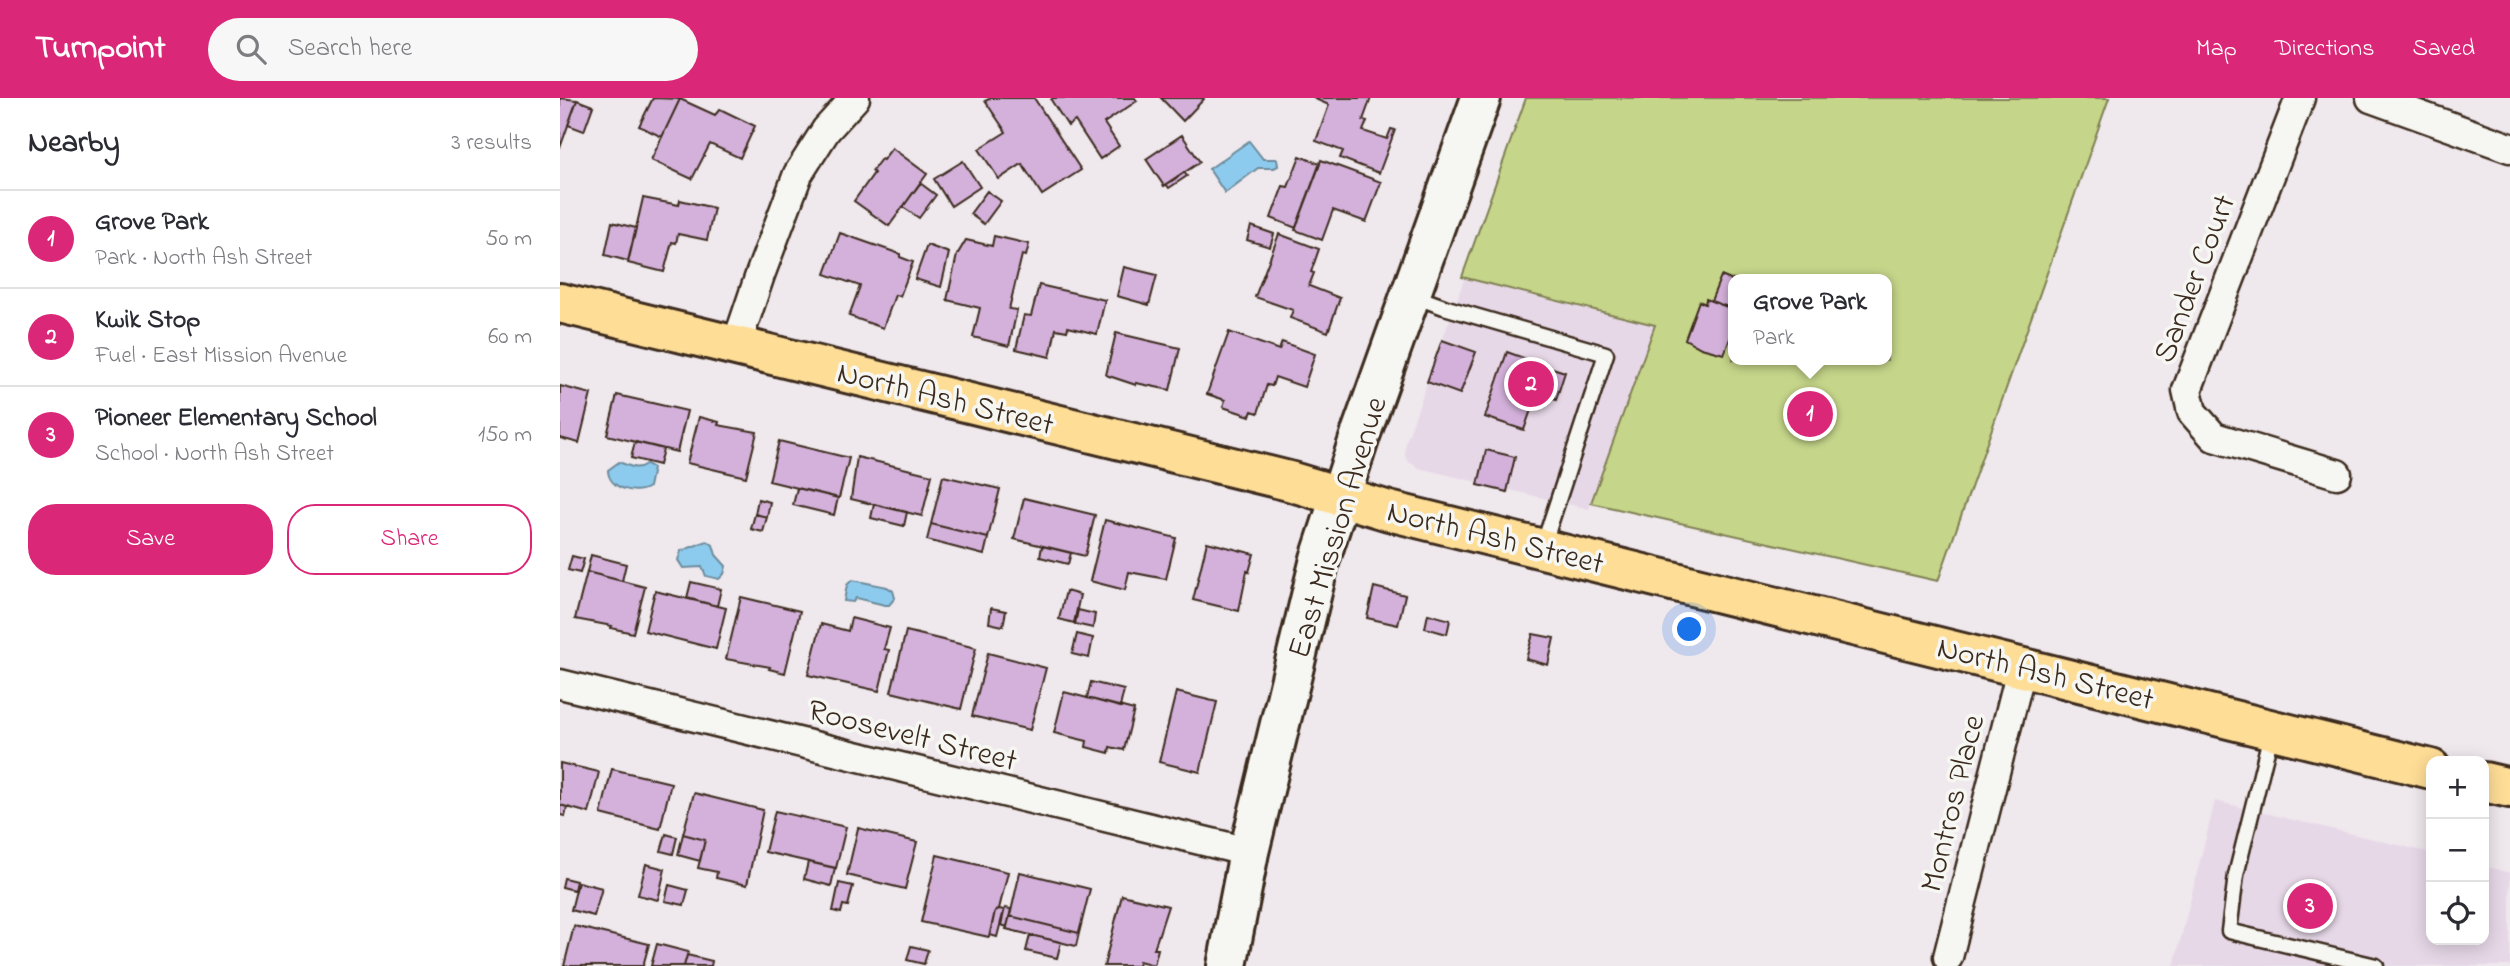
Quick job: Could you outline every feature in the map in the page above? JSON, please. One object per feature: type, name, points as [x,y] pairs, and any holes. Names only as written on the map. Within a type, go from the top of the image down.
[{"type":"main road","name":"East Mission Avenue","points":[[1227,966],[1249,852],[1320,559],[1481,98]]},
{"type":"main road","name":"North Ash Street","points":[[560,303],[1289,481],[1340,497],[2426,768]]},
{"type":"main road","points":[[2489,783],[2510,789]]},
{"type":"street","points":[[736,346],[798,174],[826,130],[855,98]]},
{"type":"street","name":"Sander Court","points":[[2300,98],[2187,390],[2192,412],[2214,436],[2337,474]]},
{"type":"street","points":[[2371,98],[2510,148]]},
{"type":"street","name":"Montros Place","points":[[1948,957],[2022,666]]},
{"type":"street","name":"Roosevelt Street","points":[[560,684],[1249,852]]},
{"type":"lane","points":[[1411,295],[1606,354],[1543,547]]},
{"type":"lane","points":[[2272,729],[2236,875],[2229,931],[2376,966]]},
{"type":"shaded area","points":[[1465,277],[1656,325],[1589,509],[1419,468],[1405,456],[1406,442]]},
{"type":"shaded area","points":[[2215,801],[2426,852],[2426,945],[2489,945],[2489,867],[2510,873],[2510,966],[2174,966]]},
{"type":"green space","points":[[1526,98],[2109,98],[1938,581],[1591,503],[1655,325],[1462,277]]},
{"type":"water","points":[[1249,141],[1263,159],[1277,159],[1278,166],[1258,168],[1225,193],[1209,169]]},
{"type":"water","points":[[619,462],[636,467],[646,464],[653,468],[649,487],[637,491],[623,489],[612,482],[608,470]]},
{"type":"water","points":[[707,541],[713,545],[716,555],[726,566],[719,579],[706,576],[702,567],[683,568],[678,560],[681,551]]},
{"type":"water","points":[[852,580],[887,587],[893,591],[895,598],[889,605],[856,598],[853,602],[844,601],[847,585]]},
{"type":"building","points":[[560,98],[577,100],[560,148]]},
{"type":"building","points":[[653,98],[680,99],[662,137],[639,126]]},
{"type":"building","points":[[991,98],[1034,98],[1081,170],[1042,195],[1022,164],[999,179],[979,149],[1006,132],[985,101]]},
{"type":"building","points":[[1135,98],[1137,101],[1104,123],[1119,146],[1100,159],[1075,121],[1068,126],[1051,100]]},
{"type":"building","points":[[1161,98],[1203,98],[1204,99],[1183,121]]},
{"type":"building","points":[[1313,98],[1371,98],[1363,120],[1367,121],[1363,131],[1387,139],[1391,129],[1395,130],[1379,173],[1340,158],[1343,151],[1316,141],[1329,105]]},
{"type":"building","points":[[680,99],[715,115],[720,109],[755,126],[740,158],[710,144],[692,179],[651,160]]},
{"type":"building","points":[[577,100],[593,106],[584,131],[568,125]]},
{"type":"building","points":[[1182,135],[1200,162],[1164,186],[1146,159]]},
{"type":"building","points":[[892,148],[927,174],[889,226],[854,201],[874,173],[872,171]]},
{"type":"building","points":[[1300,156],[1320,164],[1296,228],[1271,218],[1283,186],[1288,187]]},
{"type":"building","points":[[1321,160],[1381,182],[1366,222],[1333,210],[1322,240],[1295,230]]},
{"type":"building","points":[[963,161],[980,187],[951,206],[934,179]]},
{"type":"building","points":[[1184,172],[1187,176],[1169,188],[1166,184]]},
{"type":"building","points":[[920,183],[936,195],[919,218],[903,207]]},
{"type":"building","points":[[987,191],[1001,201],[984,224],[970,214]]},
{"type":"building","points":[[643,198],[679,205],[680,200],[714,208],[707,240],[678,234],[676,243],[672,242],[664,272],[628,263]]},
{"type":"building","points":[[612,222],[636,228],[628,261],[605,255]]},
{"type":"building","points":[[1251,226],[1274,234],[1270,247],[1247,240]]},
{"type":"building","points":[[840,233],[900,254],[900,257],[913,262],[900,296],[895,295],[883,328],[849,316],[860,286],[825,274]]},
{"type":"building","points":[[1279,234],[1319,249],[1309,286],[1340,298],[1328,332],[1290,318],[1293,310],[1255,297]]},
{"type":"building","points":[[994,236],[1029,244],[1026,256],[1022,255],[1009,309],[1017,310],[1009,346],[973,337],[980,308],[947,300],[957,255],[966,240],[992,246]]},
{"type":"building","points":[[927,245],[949,253],[941,287],[915,279]]},
{"type":"building","points":[[1124,267],[1157,275],[1149,305],[1117,296]]},
{"type":"building","points":[[1721,276],[1728,279],[1728,307],[1711,301]]},
{"type":"building","points":[[1039,285],[1105,300],[1097,334],[1068,327],[1067,331],[1056,329],[1050,357],[1016,349],[1024,315],[1031,316]]},
{"type":"building","points":[[1706,299],[1728,307],[1728,344],[1724,354],[1701,348],[1685,339],[1699,301],[1705,304]]},
{"type":"building","points":[[1229,332],[1279,350],[1282,342],[1315,354],[1304,387],[1275,377],[1272,386],[1267,385],[1258,413],[1252,411],[1250,416],[1223,407],[1225,400],[1207,394]]},
{"type":"building","points":[[1116,333],[1180,348],[1170,390],[1136,385],[1106,375]]},
{"type":"building","points":[[1442,340],[1476,352],[1460,394],[1427,382]]},
{"type":"building","points":[[1507,352],[1546,366],[1524,430],[1485,417]]},
{"type":"building","points":[[1546,366],[1565,372],[1556,400],[1537,393]]},
{"type":"building","points":[[560,386],[591,394],[579,443],[560,438]]},
{"type":"building","points":[[617,395],[687,411],[677,452],[607,435]]},
{"type":"building","points":[[699,417],[719,422],[718,425],[757,432],[746,477],[687,463]]},
{"type":"building","points":[[779,441],[849,458],[839,498],[769,481]]},
{"type":"building","points":[[635,442],[663,449],[659,465],[631,458]]},
{"type":"building","points":[[1486,450],[1515,457],[1507,492],[1478,485]]},
{"type":"building","points":[[857,457],[932,475],[922,516],[851,499]]},
{"type":"building","points":[[943,476],[1000,489],[988,538],[931,524]]},
{"type":"building","points":[[797,488],[838,498],[834,515],[793,505]]},
{"type":"building","points":[[1024,498],[1095,515],[1085,556],[1014,539]]},
{"type":"building","points":[[758,499],[770,502],[767,517],[755,514]]},
{"type":"building","points":[[874,504],[907,512],[904,526],[871,518]]},
{"type":"building","points":[[755,514],[767,517],[763,532],[751,529]]},
{"type":"building","points":[[1105,520],[1176,538],[1166,579],[1129,572],[1125,590],[1090,581]]},
{"type":"building","points":[[931,524],[988,538],[984,555],[927,540]]},
{"type":"building","points":[[1207,542],[1254,554],[1249,572],[1247,571],[1239,611],[1193,600]]},
{"type":"building","points":[[1042,546],[1071,553],[1068,564],[1040,557]]},
{"type":"building","points":[[591,555],[626,564],[622,581],[587,572]]},
{"type":"building","points":[[572,556],[584,559],[580,573],[568,570]]},
{"type":"building","points":[[587,572],[645,587],[633,633],[575,619]]},
{"type":"building","points":[[691,582],[721,589],[717,606],[687,598]]},
{"type":"building","points":[[1374,587],[1405,595],[1398,625],[1367,618]]},
{"type":"building","points":[[655,591],[726,608],[716,649],[645,631]]},
{"type":"building","points":[[1066,591],[1080,595],[1074,623],[1059,619]]},
{"type":"building","points":[[741,597],[800,611],[785,673],[769,669],[770,667],[726,659]]},
{"type":"building","points":[[991,608],[1006,611],[1003,626],[989,623]]},
{"type":"building","points":[[1078,610],[1095,614],[1093,628],[1075,624]]},
{"type":"building","points":[[1428,614],[1450,620],[1447,634],[1425,628]]},
{"type":"building","points":[[851,618],[890,628],[884,649],[889,650],[879,691],[808,675],[821,624],[848,631]]},
{"type":"building","points":[[906,631],[976,648],[961,709],[891,692]]},
{"type":"building","points":[[1077,634],[1093,638],[1089,658],[1072,654]]},
{"type":"building","points":[[1533,634],[1554,638],[1548,665],[1526,659]]},
{"type":"building","points":[[988,653],[1046,668],[1030,730],[972,716]]},
{"type":"building","points":[[1091,682],[1124,690],[1120,707],[1087,698]]},
{"type":"building","points":[[1064,692],[1134,710],[1124,750],[1110,747],[1109,753],[1086,747],[1087,741],[1054,733]]},
{"type":"building","points":[[1176,692],[1217,702],[1200,772],[1159,762]]},
{"type":"building","points":[[560,763],[599,772],[589,813],[560,805]]},
{"type":"building","points":[[612,769],[671,783],[660,829],[601,814]]},
{"type":"building","points":[[694,793],[763,810],[747,885],[716,878],[717,872],[698,868],[705,840],[683,834]]},
{"type":"building","points":[[560,805],[567,807],[565,816],[560,815]]},
{"type":"building","points":[[775,811],[846,827],[836,868],[765,852]]},
{"type":"building","points":[[858,828],[917,842],[905,889],[847,875]]},
{"type":"building","points":[[666,834],[677,837],[673,854],[661,851]]},
{"type":"building","points":[[683,834],[705,840],[700,861],[678,855]]},
{"type":"building","points":[[937,855],[1008,872],[989,937],[921,922]]},
{"type":"building","points":[[808,862],[835,868],[831,886],[804,879]]},
{"type":"building","points":[[646,864],[665,869],[658,900],[638,895]]},
{"type":"building","points":[[1020,872],[1090,889],[1079,933],[1010,916]]},
{"type":"building","points":[[564,878],[576,881],[574,890],[562,887]]},
{"type":"building","points":[[578,882],[602,888],[594,916],[571,910]]},
{"type":"building","points":[[839,883],[853,886],[848,906],[843,905],[841,913],[833,911]]},
{"type":"building","points":[[669,885],[688,890],[684,905],[665,901]]},
{"type":"building","points":[[1122,895],[1168,906],[1154,949],[1158,949],[1154,965],[1139,961],[1138,966],[1104,966]]},
{"type":"building","points":[[1005,908],[1011,909],[1007,927],[1001,925]]},
{"type":"building","points":[[1004,910],[997,937],[990,935],[995,911]]},
{"type":"building","points":[[1010,916],[1079,933],[1076,946],[1006,929]]},
{"type":"building","points":[[574,926],[649,944],[643,966],[564,966]]},
{"type":"building","points":[[1030,935],[1061,942],[1057,958],[1026,951]]},
{"type":"building","points":[[657,944],[688,952],[684,966],[651,966]]},
{"type":"building","points":[[911,946],[928,950],[924,964],[907,960]]},
{"type":"building","points":[[687,955],[712,961],[711,966],[684,966]]},
{"type":"place","name":"Kwik Stop","points":[[1531,384]]},
{"type":"place","name":"Grove Park","points":[[1810,414]]},
{"type":"place","name":"Pioneer Elementary School","points":[[2310,906]]}]
